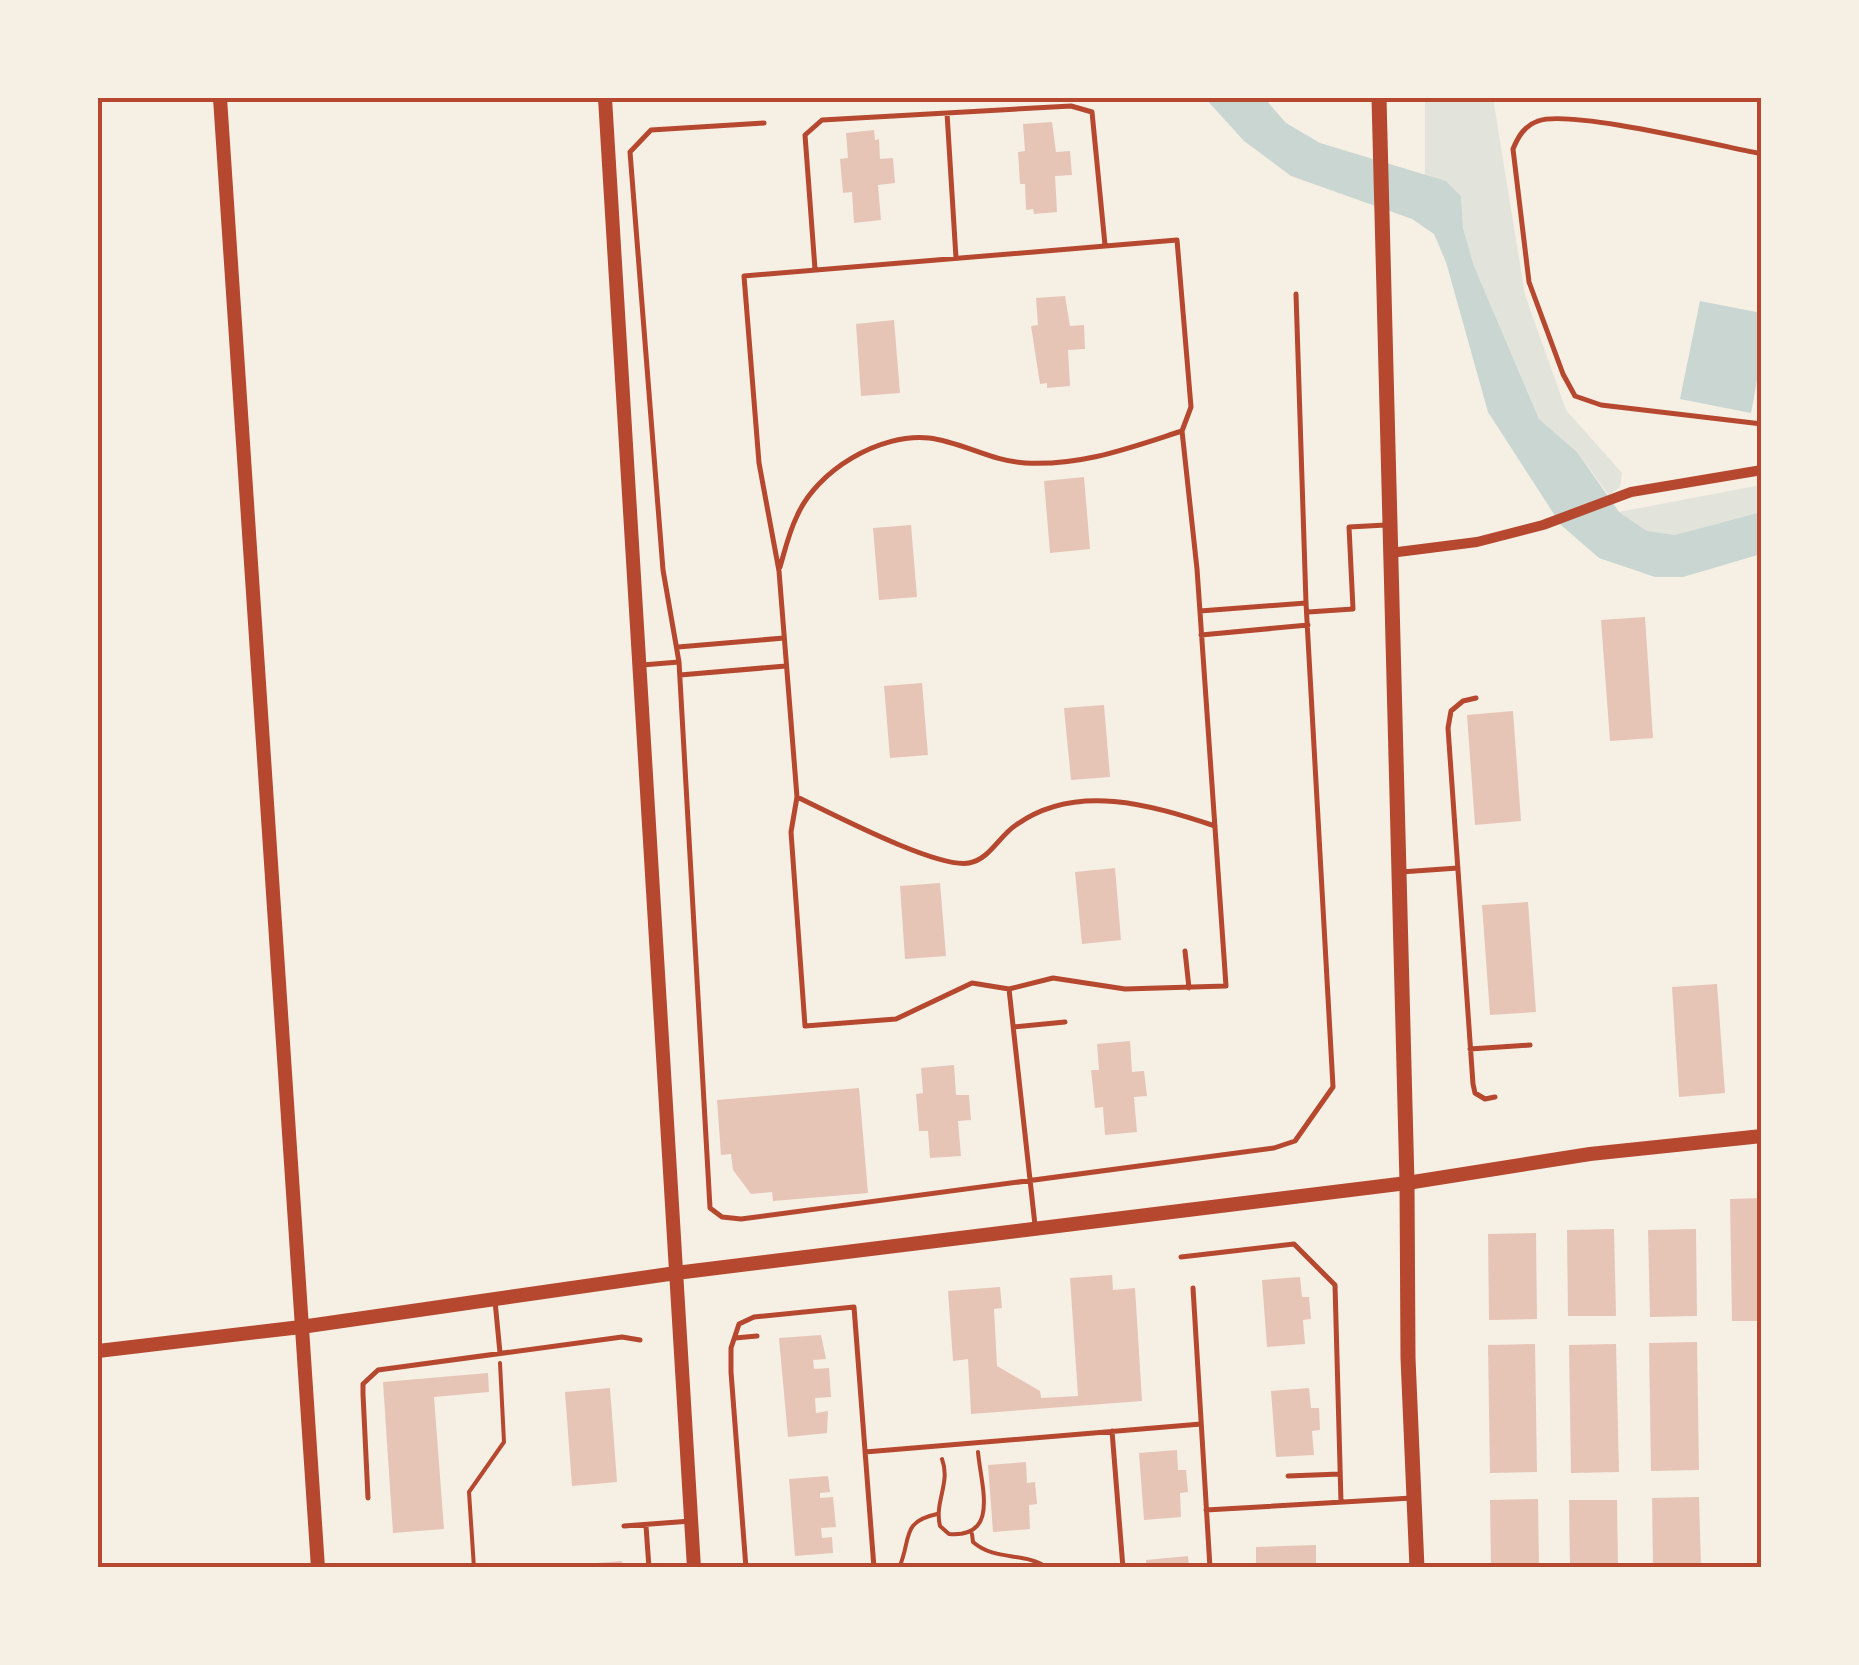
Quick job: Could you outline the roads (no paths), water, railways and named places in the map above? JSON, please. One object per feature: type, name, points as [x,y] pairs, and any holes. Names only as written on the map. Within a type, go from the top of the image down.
[{"type":"main road","points":[[1379,98],[1407,1183],[1408,1358],[1418,1568]]},
{"type":"street","points":[[220,98],[318,1568]]},
{"type":"street","points":[[605,98],[694,1568]]},
{"type":"street","points":[[1390,554],[1477,542],[1652,488],[1762,470]]},
{"type":"street","points":[[98,1351],[300,1327],[676,1273],[1407,1183],[1590,1154],[1762,1136]]},
{"type":"lane","points":[[815,270],[805,135],[822,120],[1071,106],[1092,112],[1106,246]]},
{"type":"lane","points":[[948,113],[956,258]]},
{"type":"lane","points":[[1762,154],[1560,118],[1538,120],[1520,133],[1514,149],[1530,282],[1563,374],[1575,396],[1601,405],[1762,424]]},
{"type":"lane","points":[[764,122],[652,130],[630,152],[663,570],[680,674],[710,1208],[722,1217],[741,1218],[1284,1145],[1295,1141],[1333,1086],[1306,603],[1296,294]]},
{"type":"lane","points":[[1178,240],[1191,407],[1182,431],[1202,634],[1226,986],[1125,989],[1053,978],[1009,989],[972,984],[896,1019],[805,1026],[792,832],[797,797],[778,571],[759,464],[744,276],[1106,246],[1178,240]]},
{"type":"lane","points":[[778,571],[798,512],[820,484],[854,456],[884,444],[928,438],[1000,460],[1064,462],[1125,451],[1182,431]]},
{"type":"lane","points":[[1307,612],[1353,609],[1349,527],[1390,524]]},
{"type":"lane","points":[[1200,611],[1306,603]]},
{"type":"lane","points":[[1202,634],[1308,625]]},
{"type":"lane","points":[[676,648],[784,638]]},
{"type":"lane","points":[[639,665],[679,662]]},
{"type":"lane","points":[[680,674],[786,666]]},
{"type":"lane","points":[[1476,698],[1457,704],[1448,720],[1475,1092],[1485,1098],[1495,1097]]},
{"type":"lane","points":[[797,797],[898,844],[967,864],[983,857],[1014,826],[1044,810],[1066,805],[1134,802],[1215,826]]},
{"type":"lane","points":[[1399,872],[1458,868]]},
{"type":"lane","points":[[1186,951],[1189,988]]},
{"type":"lane","points":[[1009,989],[1035,1229]]},
{"type":"lane","points":[[1013,1027],[1066,1022]]},
{"type":"lane","points":[[1470,1049],[1530,1045]]},
{"type":"lane","points":[[1181,1257],[1294,1244],[1335,1286],[1340,1502]]},
{"type":"lane","points":[[1193,1288],[1210,1568]]},
{"type":"lane","points":[[495,1300],[500,1353]]},
{"type":"lane","points":[[746,1568],[731,1372],[733,1338],[739,1324],[754,1317],[854,1307],[874,1568]]},
{"type":"lane","points":[[733,1338],[756,1336]]},
{"type":"lane","points":[[368,1498],[363,1394],[369,1376],[388,1368],[500,1353],[622,1337],[640,1340]]},
{"type":"lane","points":[[864,1452],[1201,1424]]},
{"type":"lane","points":[[1112,1431],[1123,1568]]},
{"type":"lane","points":[[1288,1476],[1340,1474]]},
{"type":"lane","points":[[1206,1510],[1414,1498]]},
{"type":"lane","points":[[624,1526],[691,1521]]},
{"type":"lane","points":[[646,1525],[649,1568]]}]
